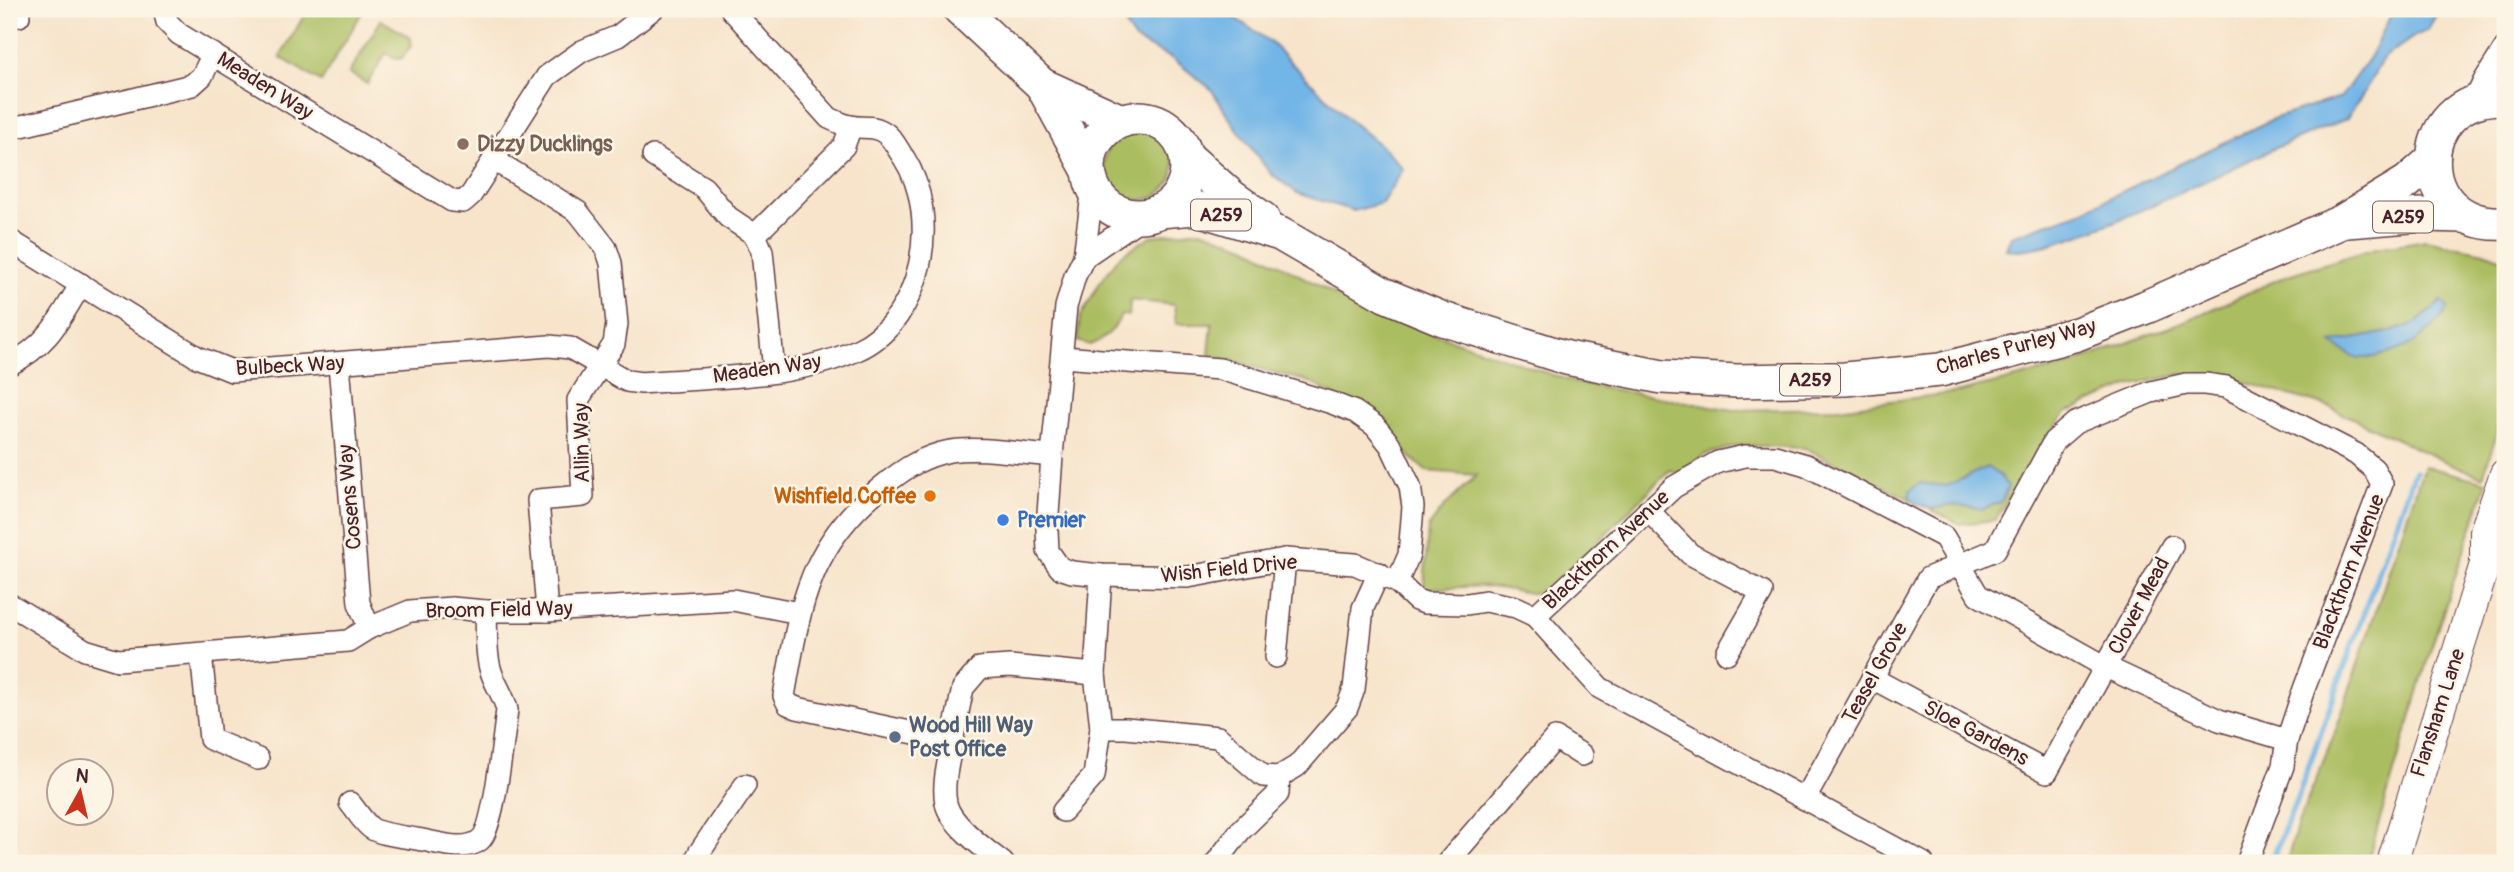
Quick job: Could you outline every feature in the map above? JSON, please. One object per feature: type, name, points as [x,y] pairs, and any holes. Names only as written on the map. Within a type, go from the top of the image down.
[{"type":"main road","points":[[960,9],[1042,85],[1121,121]]},
{"type":"main road","points":[[1042,85],[1101,200],[1114,210],[1129,215],[1152,213],[1173,201],[1182,188],[1187,173],[1186,156],[1168,128],[1154,120],[1137,118],[1121,121],[1107,129],[1096,141],[1090,155],[1091,179]]},
{"type":"main road","points":[[2490,100],[2457,111],[2445,124],[2436,141],[2432,159],[2434,176],[2451,206],[2492,224]]},
{"type":"main road","name":"Charles Purley Way","points":[[1186,156],[1232,197],[1280,234],[1385,295],[1443,319],[1567,358],[1662,377],[1737,381],[1845,380],[1940,370],[2077,334],[2341,222],[2407,182],[2432,159]]},
{"type":"main road","name":"Charles Purley Way","points":[[1152,213],[1195,208],[1280,234]]},
{"type":"main road","name":"Charles Purley Way","points":[[2341,222],[2421,215],[2492,224]]},
{"type":"main road","name":"Flansham Lane","points":[[2392,863],[2495,554],[2485,531],[2505,474]]},
{"type":"street","points":[[9,18],[19,16],[18,9]]},
{"type":"street","name":"Meaden Way","points":[[164,9],[167,22],[179,34],[452,201],[463,202],[471,195],[547,76],[582,51],[618,36],[653,9]]},
{"type":"street","name":"Meaden Way","points":[[601,367],[627,381],[642,383],[774,372],[813,365],[861,348],[899,313],[911,292],[923,251],[923,218],[909,166],[886,133],[869,125],[850,126],[829,118],[731,9]]},
{"type":"street","points":[[2490,100],[2484,81],[2505,48]]},
{"type":"street","points":[[9,129],[192,85],[202,76],[213,54]]},
{"type":"street","points":[[755,235],[844,146],[850,126]]},
{"type":"street","points":[[653,156],[704,188],[728,217],[755,235],[762,251],[774,372]]},
{"type":"street","points":[[494,160],[578,212],[606,248],[611,263],[617,324],[614,344],[601,367]]},
{"type":"street","name":"Wish Field Drive","points":[[1091,179],[1084,257],[1069,297],[1052,456],[1048,551],[1060,568],[1101,575],[1188,577],[1284,559],[1355,564],[1388,577],[1416,600],[1425,603],[1467,604],[1485,601],[1522,609],[1535,616]]},
{"type":"street","points":[[1084,257],[1152,213]]},
{"type":"street","name":"Bulbeck Way","points":[[9,240],[197,357],[232,371],[549,346],[570,348],[601,367]]},
{"type":"street","points":[[9,365],[36,350],[50,335],[80,284]]},
{"type":"street","points":[[1062,357],[1220,369],[1332,402],[1375,426],[1391,446],[1410,486],[1413,507],[1409,555],[1363,608],[1354,689],[1347,708],[1297,766],[1279,777],[1263,776],[1219,737],[1101,728]]},
{"type":"street","name":"Cosens Way","points":[[339,364],[359,603],[369,628]]},
{"type":"street","name":"Allin Way","points":[[547,611],[538,500],[583,496],[578,400],[601,367]]},
{"type":"street","name":"Blackthorn Avenue","points":[[1923,863],[1600,688],[1535,616],[1674,486],[1718,462],[1745,456],[1775,456],[1806,465],[1944,537],[1962,565],[1995,550],[2054,441],[2075,423],[2151,392],[2186,384],[2226,387],[2357,454],[2374,469],[2382,484],[2304,689],[2287,740],[2283,766],[2247,863]]},
{"type":"street","points":[[952,741],[788,704],[784,696],[799,613],[808,582],[825,549],[844,522],[876,491],[904,469],[927,456],[953,450],[1052,456]]},
{"type":"street","points":[[1648,510],[1690,554],[1762,592],[1727,653]]},
{"type":"street","name":"Clover Mead","points":[[2106,667],[2172,546]]},
{"type":"street","points":[[1276,657],[1284,559]]},
{"type":"street","points":[[1962,565],[1978,595],[2106,667],[2219,720],[2287,740]]},
{"type":"street","name":"Teasel Grove","points":[[1805,799],[1928,578],[1962,565]]},
{"type":"street","points":[[1063,811],[1094,776],[1101,728],[1095,674],[1101,575]]},
{"type":"street","name":"Broom Field Way","points":[[9,604],[85,650],[118,660],[348,641],[369,628],[410,611],[452,608],[547,611],[733,600],[799,613]]},
{"type":"street","points":[[350,803],[371,828],[395,834],[444,845],[465,846],[479,841],[485,834],[492,811],[507,710],[504,696],[494,681],[489,665],[486,611]]},
{"type":"street","points":[[201,654],[210,738],[258,760]]},
{"type":"street","points":[[1003,863],[954,819],[946,804],[946,782],[962,688],[980,668],[1010,666],[1095,674]]},
{"type":"street","name":"Sloe Gardens","points":[[1872,678],[2047,772],[2106,667]]},
{"type":"street","points":[[1447,863],[1555,738],[1582,755]]},
{"type":"street","points":[[1216,863],[1240,831],[1278,793],[1279,777]]},
{"type":"street","points":[[694,863],[745,785]]},
{"type":"green space","points":[[308,9],[364,9],[321,82],[280,57]]},
{"type":"green space","points":[[381,20],[411,38],[411,46],[402,58],[397,59],[386,53],[367,84],[349,73]]},
{"type":"green space","points":[[1139,130],[1158,136],[1168,146],[1174,165],[1168,184],[1158,194],[1139,200],[1120,194],[1110,184],[1104,165],[1110,146],[1120,136]]},
{"type":"green space","points":[[1201,230],[1246,246],[1358,307],[1576,383],[1733,410],[1838,408],[1960,392],[2065,366],[2183,322],[2288,275],[2376,248],[2426,240],[2484,252],[2505,260],[2505,407],[2483,477],[2327,406],[2234,379],[2181,374],[2129,386],[2067,412],[2044,441],[1995,520],[1960,524],[1805,448],[1740,445],[1707,454],[1679,473],[1670,470],[1544,595],[1484,586],[1424,589],[1428,528],[1443,508],[1477,475],[1426,471],[1384,427],[1313,383],[1209,355],[1212,324],[1176,324],[1174,305],[1130,300],[1129,316],[1121,315],[1113,330],[1105,337],[1090,345],[1077,341],[1080,318],[1099,284],[1120,256],[1151,236]],"holes":[[[2442,301],[2398,351],[2333,344],[2394,331],[2416,323]]]},
{"type":"green space","points":[[2424,466],[2487,482],[2432,645],[2367,863],[2286,863],[2299,821],[2335,733]]},
{"type":"water","points":[[1138,9],[1222,9],[1270,42],[1403,169],[1382,203],[1354,211],[1297,193],[1270,173],[1211,89],[1173,59],[1135,40],[1126,27]]},
{"type":"water","points":[[2394,9],[2439,9],[2428,30],[2383,58],[2346,119],[2096,229],[2028,249],[2006,249],[2011,236],[2078,213],[2273,119],[2341,97],[2370,56]]},
{"type":"water","points":[[2442,301],[2448,308],[2435,325],[2412,344],[2394,352],[2359,358],[2332,343],[2394,331],[2416,323]]},
{"type":"water","points":[[1987,467],[2000,476],[2008,487],[2001,502],[1983,509],[1953,505],[1931,509],[1914,503],[1909,495],[1911,489],[1920,483],[1947,486]]},
{"type":"waterway","points":[[2271,863],[2299,793],[2415,471]]},
{"type":"place","name":"Dizzy Ducklings","points":[[463,144]]},
{"type":"place","name":"Wishfield Coffee","points":[[930,496]]},
{"type":"place","name":"Premier","points":[[1003,520]]},
{"type":"place","name":"Wood Hill Way Post Office","points":[[895,737]]}]
